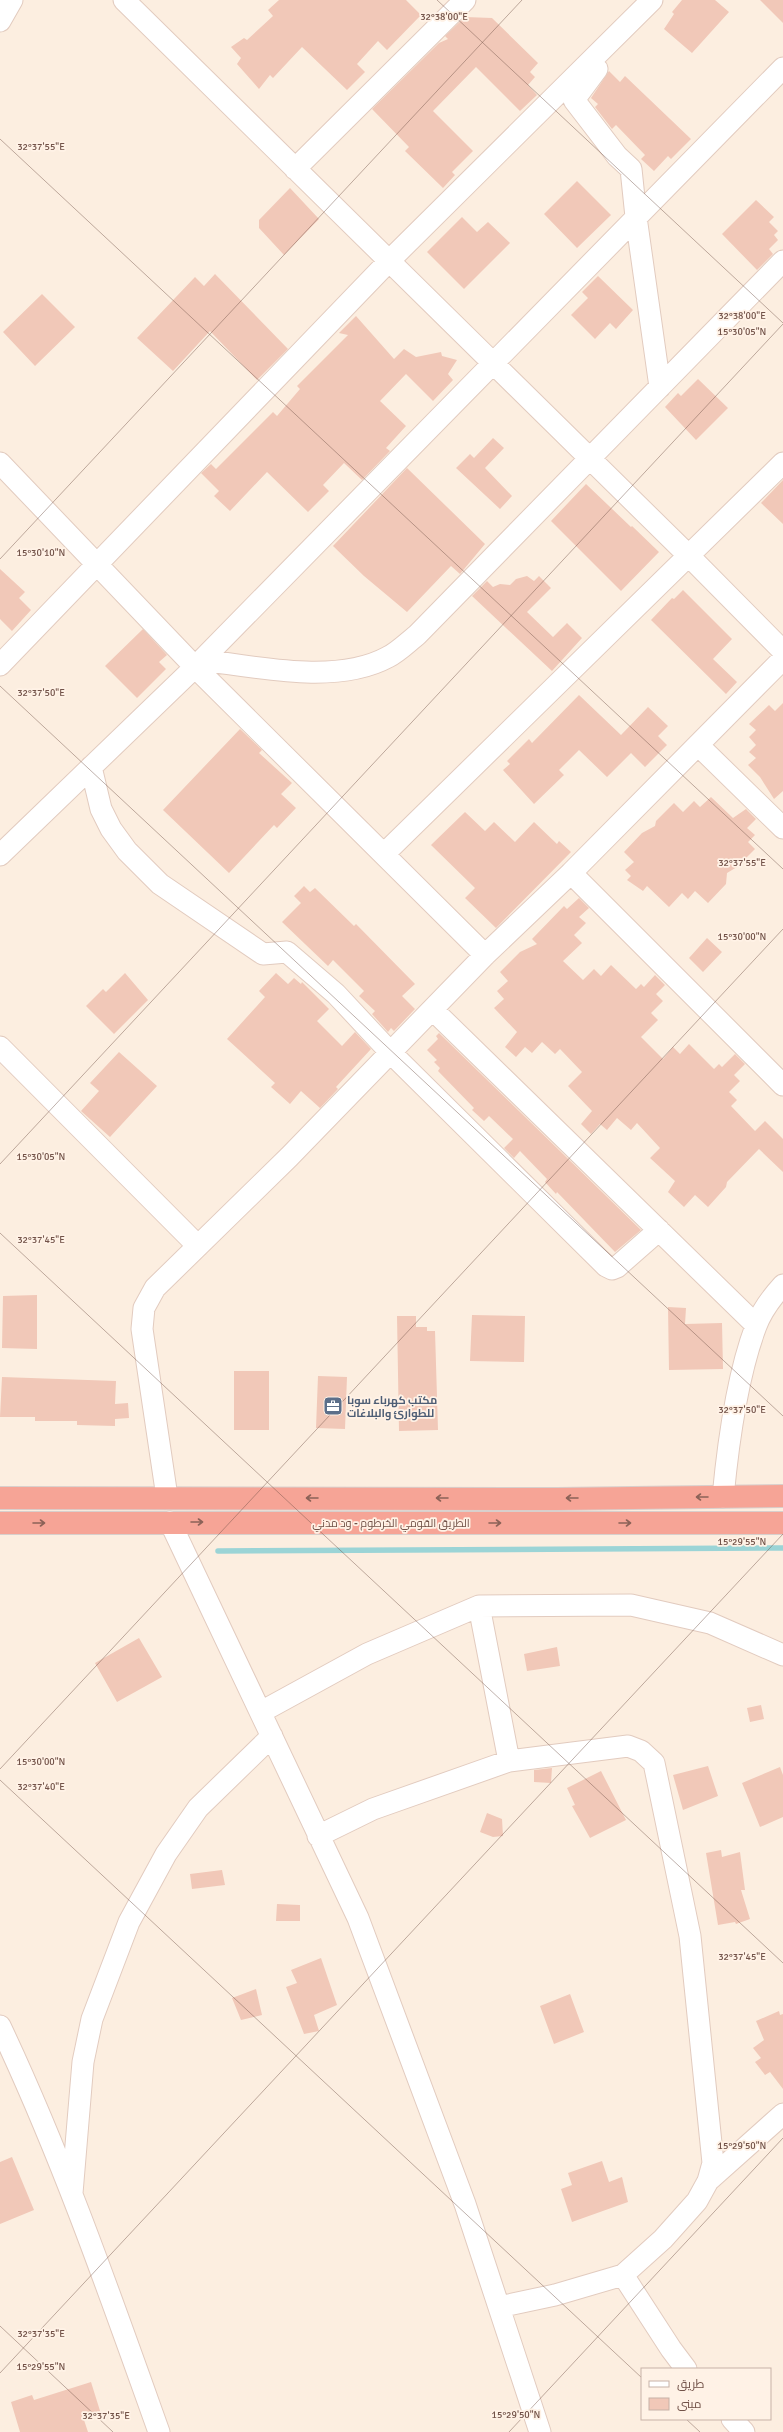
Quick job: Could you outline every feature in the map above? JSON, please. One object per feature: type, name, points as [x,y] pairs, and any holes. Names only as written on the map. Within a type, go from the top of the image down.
[{"type":"highway","points":[[0,1498],[783,1496]]},
{"type":"highway","name":"الطريق القومي الخرطوم - ود مدني","points":[[0,1523],[783,1523]]},
{"type":"street","points":[[0,21],[12,0]]},
{"type":"street","points":[[124,0],[690,556],[783,651]]},
{"type":"street","points":[[295,169],[466,0]]},
{"type":"street","points":[[0,665],[389,261],[652,0]]},
{"type":"street","points":[[633,18],[574,100],[617,156],[631,169],[636,217],[660,387]]},
{"type":"street","points":[[0,856],[199,663],[493,362],[781,72]]},
{"type":"street","points":[[199,663],[300,673],[330,672],[360,667],[388,657],[417,635],[783,261]]},
{"type":"street","points":[[0,463],[97,564],[199,663],[384,854],[485,955]]},
{"type":"street","points":[[384,854],[690,556],[783,463]]},
{"type":"street","points":[[167,1497],[142,1329],[144,1308],[155,1288],[391,1053],[485,955],[571,873],[699,746],[783,659]]},
{"type":"street","points":[[699,746],[783,828]]},
{"type":"street","points":[[91,767],[101,809],[110,829],[126,851],[160,884],[263,954],[287,952],[336,994],[391,1053],[606,1266],[612,1269],[617,1267],[659,1230]]},
{"type":"street","points":[[571,873],[783,1085]]},
{"type":"street","points":[[433,1010],[756,1325]]},
{"type":"street","points":[[0,1047],[198,1246]]},
{"type":"street","points":[[723,1497],[729,1448],[738,1400],[756,1325],[770,1300],[783,1285]]},
{"type":"street","points":[[170,1522],[358,1918],[465,2204],[540,2432]]},
{"type":"street","points":[[261,1712],[367,1654],[479,1606],[631,1605],[710,1624],[783,1654]]},
{"type":"street","points":[[479,1606],[509,1761]]},
{"type":"street","points":[[72,2194],[84,2062],[92,2019],[129,1922],[166,1854],[198,1808],[272,1736]]},
{"type":"street","points":[[318,1836],[374,1809],[509,1761],[628,1746],[641,1751],[654,1763],[690,1936],[713,2163],[708,2181],[697,2201],[663,2239],[623,2275],[555,2296],[499,2307]]},
{"type":"street","points":[[0,2026],[35,2100],[72,2194],[159,2432]]},
{"type":"street","points":[[708,2181],[783,2114]]},
{"type":"street","points":[[623,2275],[670,2349],[685,2368]]},
{"type":"street","points":[[733,2420],[744,2432]]},
{"type":"building","points":[[279,0],[406,0],[421,15],[387,50],[378,41],[357,64],[365,72],[347,90],[302,47],[273,78],[270,75],[259,89],[237,64],[241,58],[231,47],[244,38],[247,40],[273,16],[268,10]]},
{"type":"building","points":[[682,0],[715,0],[729,12],[692,53],[664,29],[674,14],[672,12]]},
{"type":"building","points":[[760,0],[783,0],[783,23]]},
{"type":"building","points":[[465,17],[492,18],[538,63],[530,72],[535,77],[528,85],[537,95],[520,111],[476,67],[433,111],[473,151],[452,172],[455,175],[443,188],[405,151],[409,147],[372,109],[439,43],[448,39],[445,36]]},
{"type":"building","points":[[609,71],[620,82],[625,76],[691,139],[671,159],[668,156],[654,171],[641,159],[645,155],[616,125],[612,129],[595,107],[598,104],[591,98]]},
{"type":"building","points":[[577,181],[611,215],[577,248],[544,214]]},
{"type":"building","points":[[290,188],[319,219],[284,255],[259,228],[259,220]]},
{"type":"building","points":[[756,200],[774,217],[769,222],[778,231],[774,235],[778,240],[769,249],[773,254],[757,270],[722,234]]},
{"type":"building","points":[[462,217],[477,232],[488,222],[510,243],[464,289],[427,252]]},
{"type":"building","points":[[215,274],[288,349],[257,380],[210,331],[173,371],[137,338],[195,277],[204,286]]},
{"type":"building","points":[[598,276],[633,310],[616,329],[610,323],[595,339],[571,315],[588,298],[582,292]]},
{"type":"building","points":[[42,294],[75,327],[35,366],[3,332]]},
{"type":"building","points":[[356,316],[394,359],[404,349],[416,357],[441,352],[442,356],[457,360],[448,374],[453,380],[433,401],[406,374],[380,401],[406,426],[386,448],[390,451],[362,480],[344,463],[323,485],[329,491],[308,512],[267,472],[230,511],[214,496],[219,491],[201,473],[211,464],[216,469],[273,412],[277,416],[300,389],[297,386],[348,335],[339,333]]},
{"type":"building","points":[[698,379],[728,408],[696,440],[665,407],[678,393],[681,396]]},
{"type":"building","points":[[493,438],[504,448],[485,468],[512,496],[500,509],[456,468],[470,454],[474,458]]},
{"type":"building","points":[[407,468],[485,544],[460,574],[451,566],[407,612],[364,576],[333,546]]},
{"type":"building","points":[[783,480],[783,524],[761,503]]},
{"type":"building","points":[[586,484],[659,552],[621,591],[551,521]]},
{"type":"building","points":[[0,569],[25,592],[19,598],[31,610],[12,631],[0,619]]},
{"type":"building","points":[[527,576],[534,581],[539,576],[551,588],[527,612],[553,637],[567,623],[582,638],[552,671],[472,596],[487,581],[493,587],[500,584],[510,585],[516,579]]},
{"type":"building","points":[[683,590],[732,639],[713,659],[737,682],[726,694],[651,620],[672,598],[674,599]]},
{"type":"building","points":[[143,629],[167,655],[159,662],[166,669],[137,698],[105,666]]},
{"type":"building","points":[[579,695],[621,735],[648,707],[668,726],[658,736],[667,745],[645,767],[631,753],[607,777],[579,750],[559,770],[564,775],[534,804],[503,770],[510,764],[507,761],[529,739],[532,743]]},
{"type":"building","points":[[783,703],[783,791],[774,799],[760,777],[748,765],[756,758],[749,752],[756,745],[749,737],[756,730],[749,724],[769,705],[775,711]]},
{"type":"building","points":[[240,729],[262,750],[259,753],[292,783],[281,794],[296,808],[277,828],[274,825],[229,873],[163,810]]},
{"type":"building","points":[[711,797],[733,818],[746,809],[756,819],[747,828],[755,835],[748,842],[755,849],[737,867],[727,873],[726,884],[708,903],[695,891],[688,899],[682,893],[669,907],[647,886],[643,891],[627,880],[631,876],[625,870],[634,862],[624,852],[642,833],[655,826],[656,821],[674,803],[683,812],[694,801],[700,807]]},
{"type":"building","points":[[465,812],[485,831],[494,822],[515,842],[534,822],[557,844],[559,841],[571,852],[496,928],[465,898],[475,888],[431,845]]},
{"type":"building","points":[[304,886],[310,892],[315,888],[354,926],[356,924],[415,984],[402,996],[415,1009],[394,1031],[391,1028],[388,1032],[372,1014],[375,1011],[359,996],[364,991],[333,960],[328,966],[282,922],[301,903],[294,896]]},
{"type":"building","points":[[579,898],[589,908],[579,917],[586,923],[574,935],[582,943],[563,961],[583,980],[594,969],[601,976],[611,965],[636,989],[641,984],[644,987],[655,975],[665,985],[656,994],[663,1001],[651,1013],[658,1020],[641,1037],[663,1059],[673,1047],[680,1054],[689,1044],[714,1069],[719,1064],[722,1067],[735,1054],[745,1064],[734,1075],[740,1081],[729,1092],[737,1100],[731,1106],[755,1131],[765,1121],[783,1139],[783,1172],[759,1149],[727,1182],[726,1187],[708,1207],[695,1195],[684,1207],[668,1192],[675,1181],[650,1158],[660,1148],[637,1123],[631,1130],[617,1118],[607,1130],[600,1124],[591,1134],[581,1124],[592,1111],[568,1086],[582,1072],[560,1049],[555,1054],[542,1042],[532,1053],[525,1047],[516,1057],[505,1047],[517,1032],[494,1008],[504,999],[497,991],[508,981],[500,972],[520,952],[537,944],[532,939],[564,906],[567,909]]},
{"type":"building","points":[[707,938],[722,952],[703,972],[689,958]]},
{"type":"building","points":[[125,973],[148,1000],[114,1034],[86,1006],[103,989],[106,992]]},
{"type":"building","points":[[276,973],[288,984],[294,978],[301,984],[302,982],[329,1009],[317,1021],[342,1046],[355,1032],[371,1049],[336,1087],[338,1089],[320,1108],[301,1091],[290,1104],[271,1087],[275,1083],[227,1039],[265,997],[259,991]]},
{"type":"building","points":[[439,1033],[641,1230],[615,1252],[557,1192],[556,1194],[545,1182],[547,1179],[520,1151],[514,1158],[504,1148],[513,1139],[489,1116],[484,1121],[472,1110],[474,1108],[438,1071],[440,1068],[434,1062],[437,1060],[427,1050],[438,1039],[436,1036]]},
{"type":"building","points":[[119,1052],[157,1086],[110,1137],[81,1111],[99,1091],[90,1083]]},
{"type":"building","points":[[37,1295],[37,1349],[2,1348],[3,1296]]},
{"type":"building","points":[[668,1307],[686,1308],[685,1324],[722,1323],[723,1369],[669,1370]]},
{"type":"building","points":[[472,1315],[525,1316],[524,1362],[470,1361]]},
{"type":"building","points":[[397,1316],[416,1316],[416,1327],[427,1327],[427,1331],[435,1331],[438,1430],[399,1431]]},
{"type":"building","points":[[234,1371],[269,1371],[269,1430],[234,1430]]},
{"type":"building","points":[[318,1376],[347,1377],[345,1429],[316,1428]]},
{"type":"building","points":[[2,1377],[116,1381],[115,1404],[128,1403],[129,1418],[115,1419],[115,1426],[77,1425],[77,1421],[35,1421],[35,1417],[0,1417]]},
{"type":"building","points":[[139,1638],[162,1677],[117,1702],[95,1663]]},
{"type":"building","points":[[557,1647],[560,1666],[527,1671],[524,1654]]},
{"type":"building","points":[[761,1705],[764,1719],[750,1722],[747,1708]]},
{"type":"building","points":[[708,1766],[718,1796],[683,1810],[673,1775]]},
{"type":"building","points":[[780,1767],[783,1775],[783,1817],[760,1827],[742,1783]]},
{"type":"building","points":[[552,1768],[551,1783],[534,1782],[534,1770]]},
{"type":"building","points":[[601,1771],[626,1820],[590,1838],[572,1806],[575,1805],[567,1788]]},
{"type":"building","points":[[487,1813],[502,1819],[503,1836],[493,1837],[480,1832]]},
{"type":"building","points":[[721,1850],[722,1857],[740,1852],[745,1890],[741,1890],[750,1919],[736,1924],[735,1922],[718,1925],[706,1853]]},
{"type":"building","points":[[222,1870],[225,1885],[192,1889],[190,1874]]},
{"type":"building","points":[[277,1904],[300,1905],[300,1921],[276,1921]]},
{"type":"building","points":[[321,1958],[337,2005],[314,2015],[319,2031],[304,2034],[286,1987],[297,1983],[291,1970]]},
{"type":"building","points":[[256,1989],[262,2015],[241,2020],[232,1998]]},
{"type":"building","points":[[570,1994],[584,2032],[554,2044],[540,2006]]},
{"type":"building","points":[[779,2011],[780,2015],[783,2014],[783,2089],[770,2072],[765,2075],[755,2062],[761,2058],[753,2048],[764,2040],[756,2021]]},
{"type":"building","points":[[12,2157],[34,2210],[0,2224],[0,2162]]},
{"type":"building","points":[[602,2161],[609,2182],[622,2177],[628,2202],[572,2222],[561,2189],[572,2185],[568,2173]]},
{"type":"building","points":[[91,2382],[101,2414],[84,2420],[88,2432],[20,2432],[11,2402],[32,2395],[34,2400]]},
{"type":"waterway","points":[[218,1551],[783,1548]]},
{"type":"place","name":"مكتب كهرباء سوبا للطوارئ والبلاغات","points":[[333,1406]]}]
